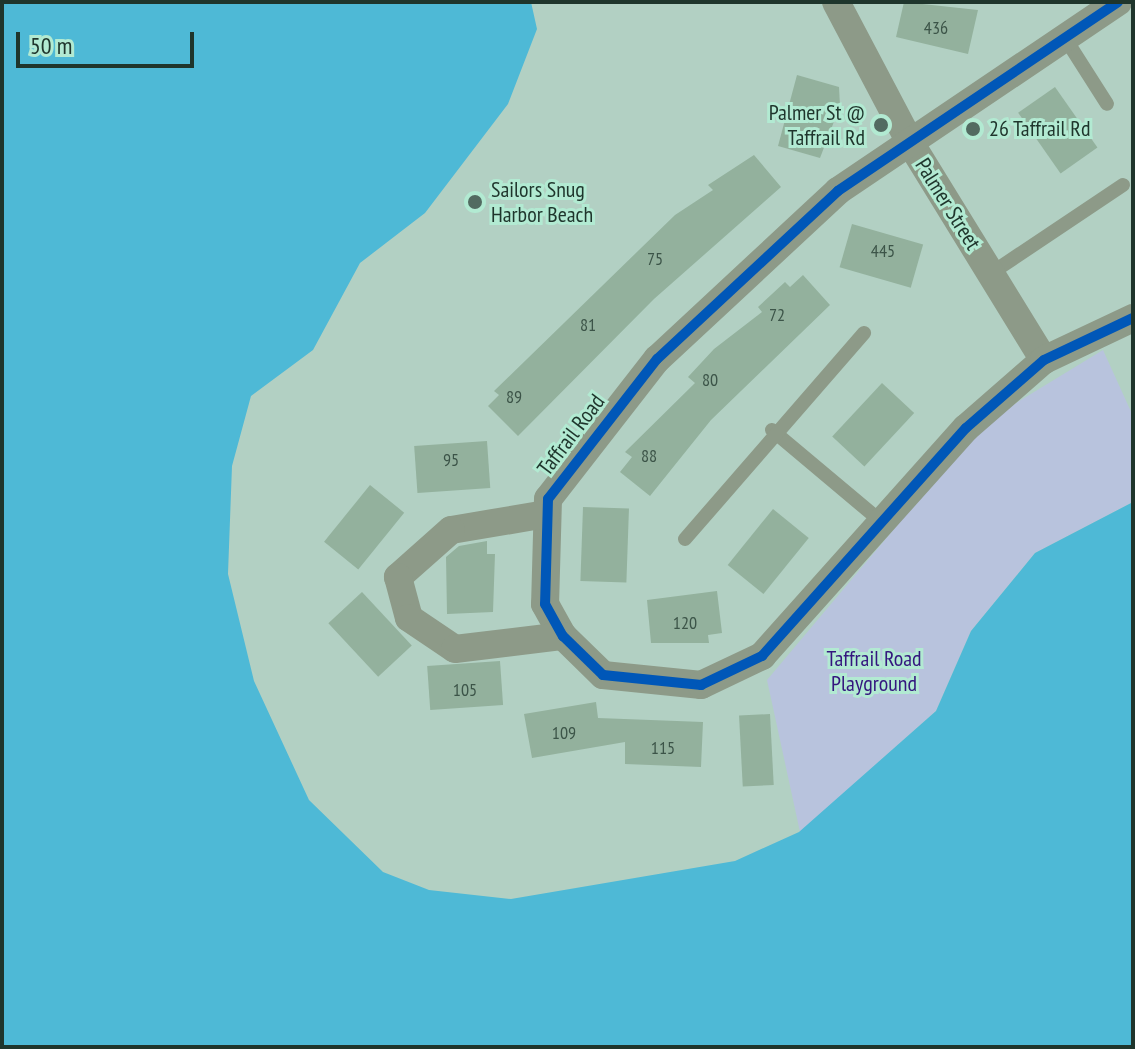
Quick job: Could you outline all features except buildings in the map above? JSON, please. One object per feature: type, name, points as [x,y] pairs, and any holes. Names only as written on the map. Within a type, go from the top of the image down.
[{"type":"street","name":"Palmer Street","points":[[836,2],[911,144],[1044,360]]},
{"type":"street","name":"Taffrail Road","points":[[1118,2],[838,191],[711,304],[605,419],[548,499],[545,604],[563,636],[603,675],[701,685],[762,656],[966,428],[1044,360],[1133,318]]},
{"type":"street","points":[[546,514],[451,530],[416,554],[398,577],[409,618],[455,649],[563,636]]},
{"type":"lane","points":[[1065,38],[1107,104]]},
{"type":"lane","points":[[990,274],[1123,185]]},
{"type":"lane","points":[[685,539],[772,430],[864,333]]},
{"type":"lane","points":[[772,430],[883,523]]},
{"type":"green space","name":"Taffrail Road Playground","points":[[1103,350],[1133,416],[1133,502],[1035,553],[971,631],[936,711],[800,832],[767,680],[958,453],[1008,408]]},
{"type":"water","points":[[2,2],[531,2],[537,29],[508,104],[425,213],[360,263],[313,350],[251,396],[232,466],[228,574],[254,681],[309,800],[383,872],[429,890],[511,899],[735,861],[799,832],[936,711],[971,631],[1035,553],[1133,502],[1133,1047],[2,1047]]},
{"type":"cycle path","points":[[1118,2],[838,191],[657,359],[548,499],[545,604],[563,636],[603,675],[701,685],[762,656],[966,428],[1044,360],[1133,318]]},
{"type":"place","name":"Palmer St @ Taffrail Rd","points":[[881,125]]},
{"type":"place","name":"26 Taffrail Rd","points":[[973,129]]},
{"type":"place","name":"Sailors Snug Harbor Beach","points":[[475,202]]}]
